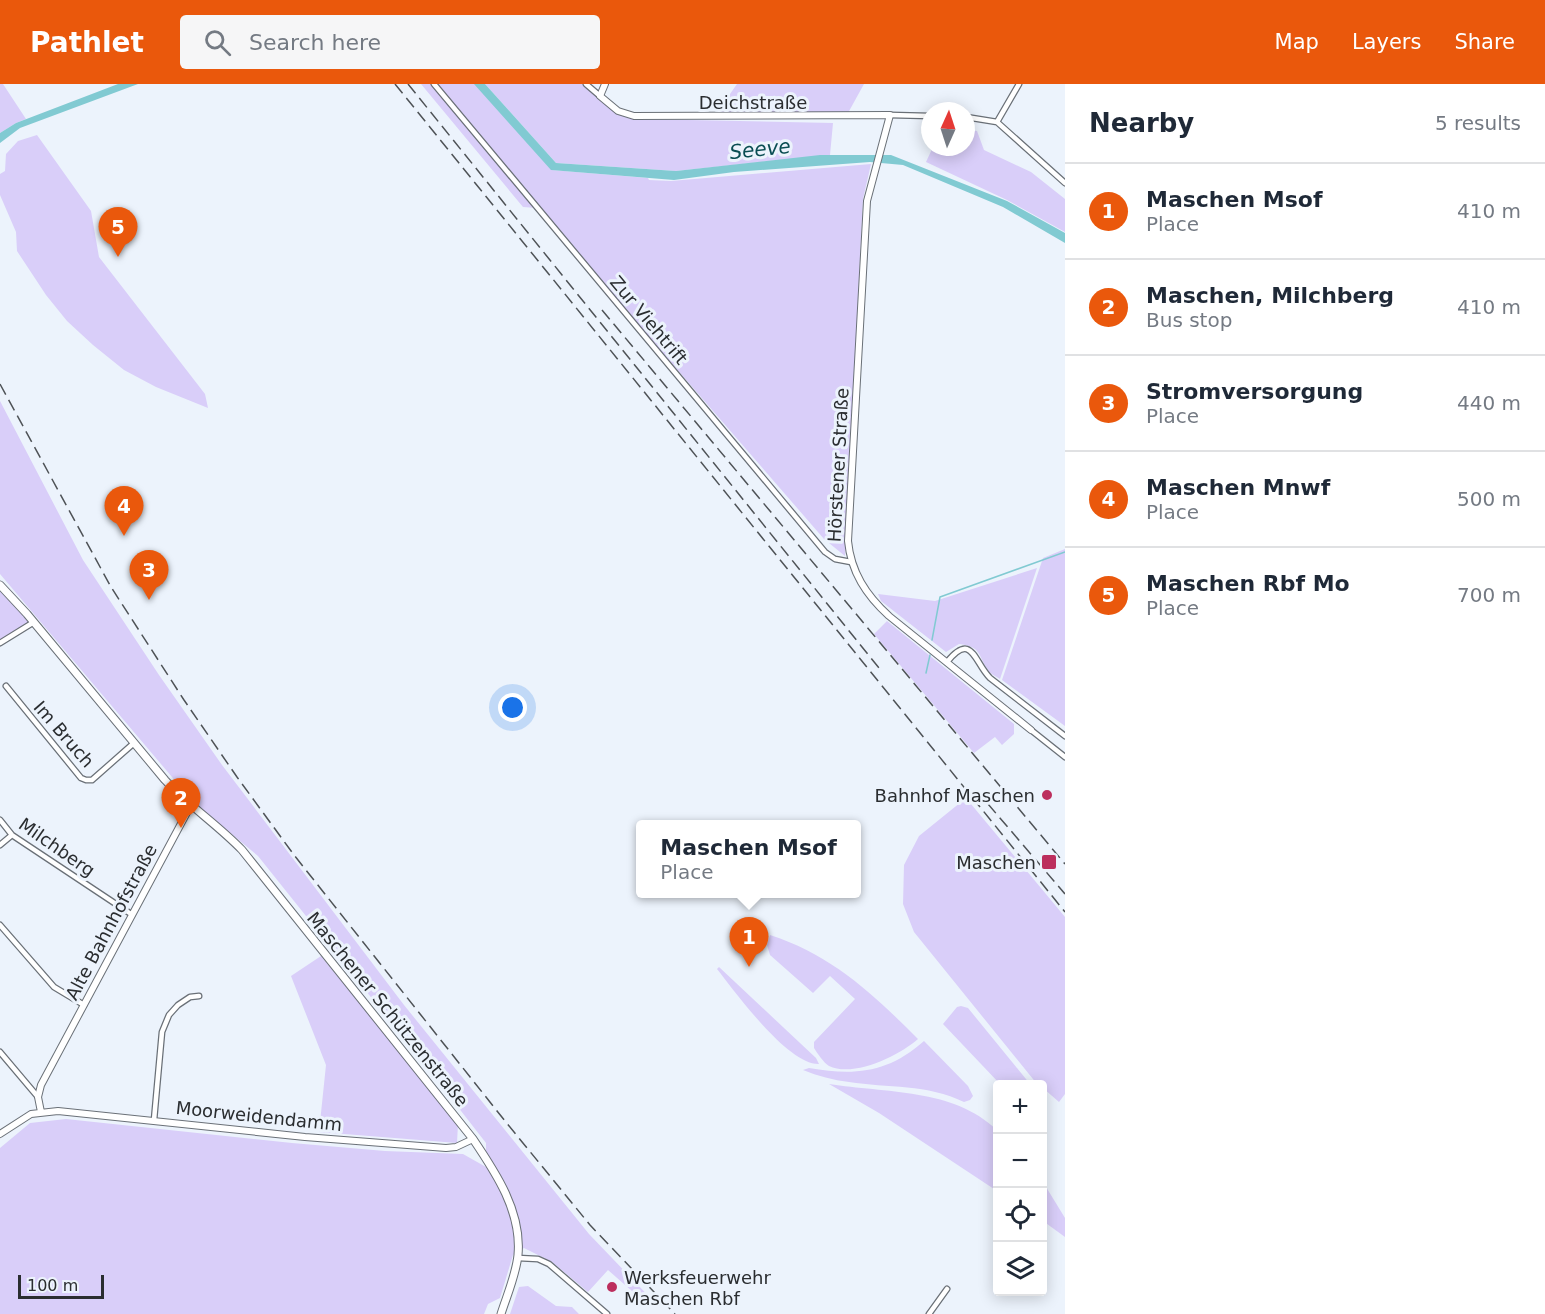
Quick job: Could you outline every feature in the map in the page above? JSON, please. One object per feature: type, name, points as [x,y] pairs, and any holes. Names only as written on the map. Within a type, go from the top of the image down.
[{"type":"main road","points":[[0,585],[34,622],[165,780],[191,805]]},
{"type":"main road","name":"Maschener Schützenstraße","points":[[191,805],[242,850],[473,1139],[497,1177],[512,1210],[518,1235],[518,1257],[501,1314]]},
{"type":"street","name":"Zur Viehtrift","points":[[434,84],[825,552],[835,559],[851,562]]},
{"type":"street","name":"Deichstraße","points":[[586,84],[618,111],[634,116],[921,116]]},
{"type":"street","points":[[600,96],[604,84]]},
{"type":"street","points":[[997,122],[1019,84]]},
{"type":"street","name":"Hörstener Straße","points":[[890,115],[867,201],[848,541],[851,562],[864,589],[875,603],[1065,757]]},
{"type":"street","points":[[975,118],[997,122],[1065,183]]},
{"type":"street","points":[[0,643],[34,622]]},
{"type":"street","points":[[947,662],[959,649],[966,648],[972,651],[990,678],[1065,736]]},
{"type":"street","name":"Im Bruch","points":[[6,686],[81,778],[92,780],[134,743]]},
{"type":"street","name":"Alte Bahnhofstraße","points":[[38,1097],[41,1085],[191,805]]},
{"type":"street","name":"Milchberg","points":[[0,820],[12,835],[131,914]]},
{"type":"street","points":[[0,845],[12,835]]},
{"type":"street","points":[[0,926],[54,987],[84,1005]]},
{"type":"street","points":[[154,1120],[162,1032],[169,1016],[178,1005],[190,997],[199,996]]},
{"type":"street","points":[[0,1052],[38,1097],[41,1112],[16,1122],[0,1134]]},
{"type":"street","name":"Moorweidendamm","points":[[41,1112],[58,1111],[305,1137],[446,1148],[456,1147],[473,1139]]},
{"type":"street","points":[[518,1257],[538,1259],[549,1264],[607,1314]]},
{"type":"street","points":[[929,1314],[947,1289]]},
{"type":"shaded area","points":[[0,84],[3,84],[26,119],[0,133]]},
{"type":"shaded area","points":[[421,84],[475,84],[552,170],[671,181],[871,164],[863,199],[845,556],[824,539],[537,208],[523,207]]},
{"type":"shaded area","points":[[485,84],[582,84],[608,106],[640,119],[833,123],[830,155],[676,171],[556,163]]},
{"type":"shaded area","points":[[737,84],[864,84],[848,113],[714,117]]},
{"type":"shaded area","points":[[975,131],[977,131],[984,150],[1031,172],[1065,199],[1065,232],[1007,200],[926,162],[929,156],[975,156]]},
{"type":"shaded area","points":[[37,135],[91,211],[99,257],[205,394],[208,408],[156,387],[124,370],[93,345],[67,321],[46,295],[17,251],[16,232],[0,195],[0,174],[5,171],[6,154],[18,141]]},
{"type":"shaded area","points":[[0,401],[83,560],[222,765],[404,1005],[589,1234],[659,1307],[649,1306],[608,1270],[588,1292],[552,1262],[524,1248],[513,1255],[500,1298],[488,1304],[484,1314],[0,1314],[0,1148],[30,1123],[66,1119],[292,1143],[385,1151],[463,1154],[486,1167],[486,1143],[258,856],[194,803],[0,574]]},
{"type":"shaded area","points":[[1065,549],[1065,726],[1002,680],[1043,558]]},
{"type":"shaded area","points":[[1037,568],[1000,679],[989,671],[975,649],[959,644],[946,652],[881,601],[878,594],[935,601]]},
{"type":"shaded area","points":[[0,591],[31,622],[0,640]]},
{"type":"shaded area","points":[[887,621],[1014,724],[1014,734],[1002,745],[995,737],[974,753],[874,634]]},
{"type":"shaded area","points":[[966,798],[1065,917],[1065,1094],[1059,1102],[1047,1092],[1047,1080],[1034,1080],[914,932],[903,904],[904,865],[919,836]]},
{"type":"shaded area","points":[[770,935],[813,953],[832,965],[868,992],[918,1039],[889,1058],[863,1067],[839,1069],[829,1066],[815,1050],[814,1042],[855,999],[830,976],[813,993],[770,955],[767,945]]},
{"type":"shaded area","points":[[321,956],[458,1124],[457,1143],[319,1132],[326,1065],[291,976]]},
{"type":"shaded area","points":[[719,967],[816,1058],[819,1064],[806,1061],[778,1041],[717,969]]},
{"type":"shaded area","points":[[957,1007],[968,1008],[1027,1080],[996,1080],[943,1024]]},
{"type":"shaded area","points":[[924,1041],[968,1086],[973,1096],[970,1100],[964,1102],[922,1089],[837,1080],[803,1070],[809,1068],[841,1072],[870,1070],[897,1060]]},
{"type":"shaded area","points":[[829,1084],[895,1091],[939,1099],[979,1116],[993,1127],[993,1188],[879,1113]]},
{"type":"shaded area","points":[[1047,1189],[1065,1218],[1065,1237],[1047,1224]]},
{"type":"shaded area","points":[[528,1286],[556,1306],[572,1307],[579,1314],[510,1314],[519,1287]]},
{"type":"water","points":[[118,84],[138,84],[20,128],[0,143],[0,133],[16,123]]},
{"type":"water","points":[[474,84],[485,84],[556,163],[676,171],[820,155],[891,155],[1007,201],[1065,233],[1065,243],[1003,207],[903,165],[870,162],[734,172],[674,180],[551,170]]},
{"type":"waterway","points":[[932,640],[940,597],[1065,552]]},
{"type":"waterway","points":[[926,673],[930,655]]},
{"type":"railway","points":[[395,84],[1065,912]]},
{"type":"railway","points":[[408,84],[879,668]]},
{"type":"railway","points":[[602,310],[1065,864]]},
{"type":"railway","points":[[0,384],[111,587],[237,777],[294,855],[505,1121],[590,1225],[675,1314]]},
{"type":"railway","points":[[988,804],[1065,894]]},
{"type":"place","name":"Maschen Rbf Mo","points":[[118,257]]},
{"type":"place","name":"Maschen Mnwf","points":[[124,536]]},
{"type":"place","name":"Stromversorgung","points":[[149,600]]},
{"type":"place","name":"Bahnhof Maschen","points":[[1047,795]]},
{"type":"place","name":"Maschen, Milchberg","points":[[181,828]]},
{"type":"place","name":"Maschen","points":[[1049,862]]},
{"type":"place","name":"Maschen Msof","points":[[749,967]]},
{"type":"place","name":"Werksfeuerwehr Maschen Rbf","points":[[612,1287]]},
{"type":"water label","name":"Seeve","points":[[760,149]]}]
